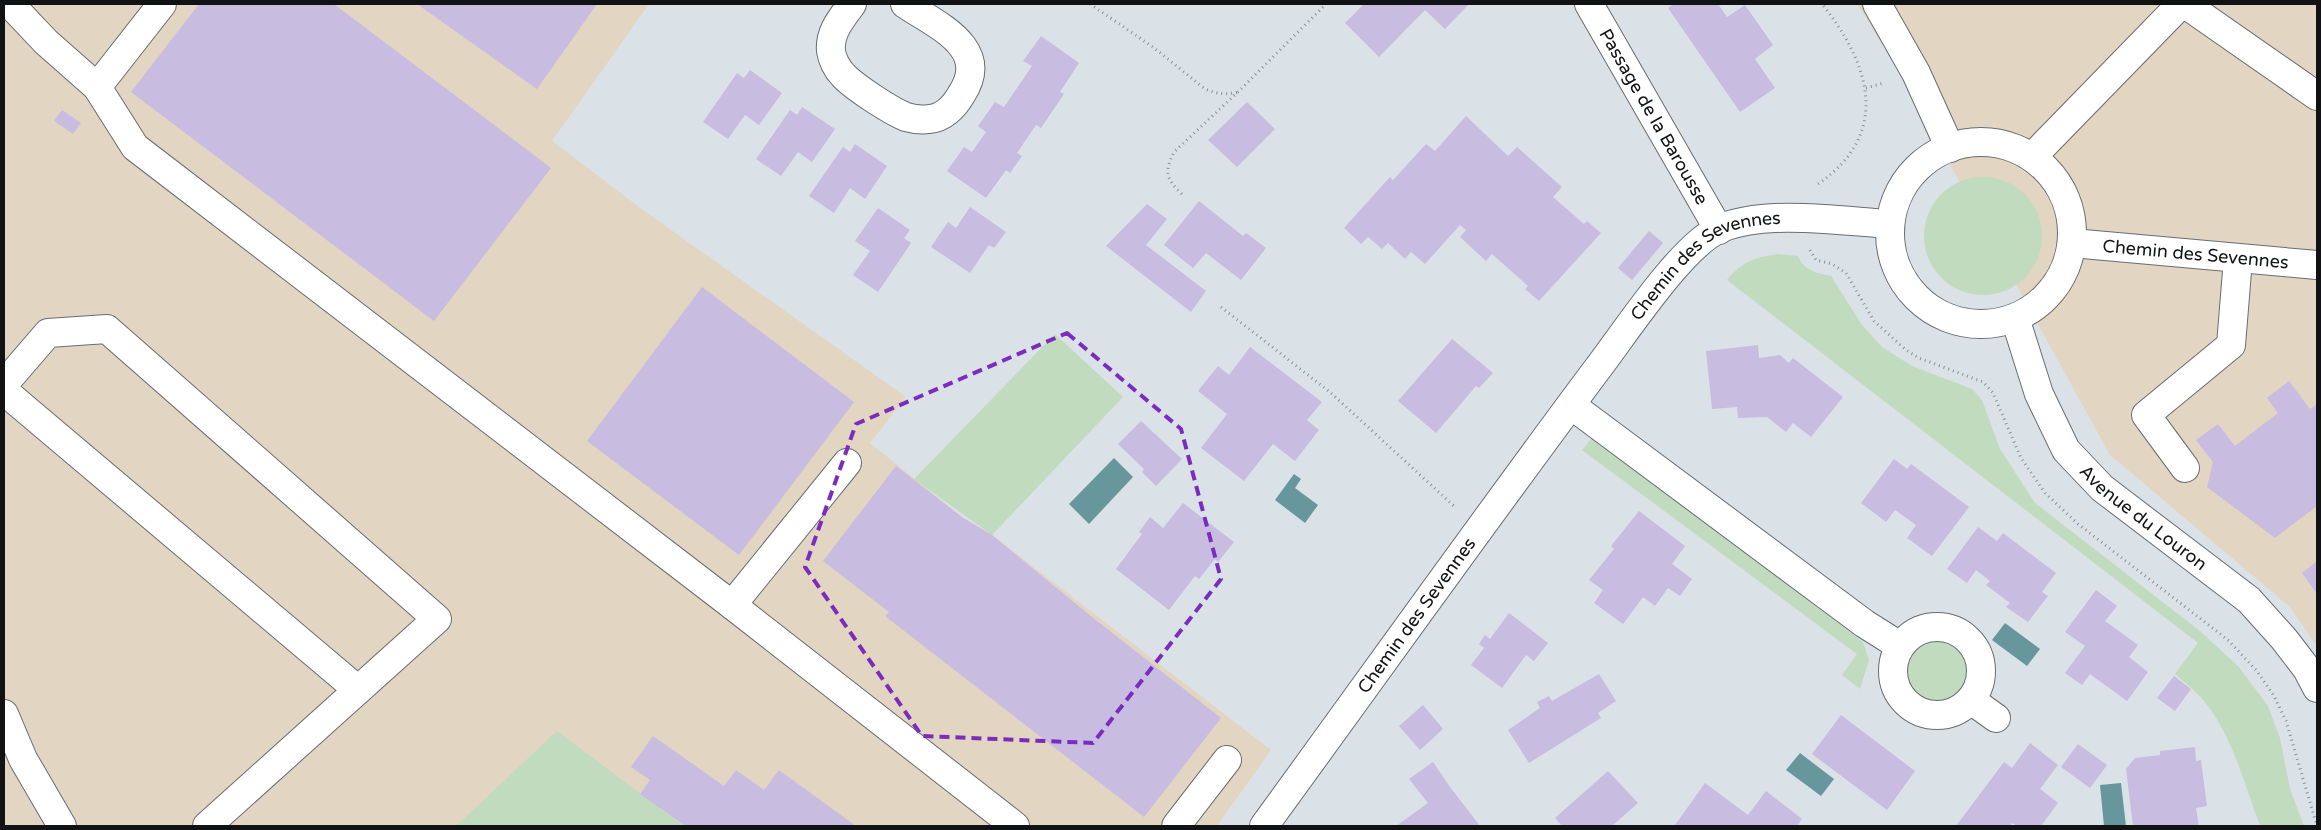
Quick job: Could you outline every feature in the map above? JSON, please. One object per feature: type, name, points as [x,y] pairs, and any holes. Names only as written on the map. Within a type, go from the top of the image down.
[{"type":"street","points":[[10,4],[46,42],[97,87],[135,147],[732,605],[1015,826]]},
{"type":"street","points":[[97,87],[162,4]]},
{"type":"street","points":[[852,4],[832,36],[831,52],[842,74],[896,112],[908,117],[930,119],[940,117],[953,106],[965,89],[970,74],[971,58],[967,50],[949,34],[905,4]]},
{"type":"street","name":"Passage de la Barousse","points":[[1589,4],[1719,230]]},
{"type":"street","points":[[2032,157],[2180,4]]},
{"type":"street","points":[[2185,4],[2317,96]]},
{"type":"street","points":[[1886,8],[1950,148]]},
{"type":"street","points":[[1972,143],[1994,144],[2013,148],[2032,157],[2047,170],[2066,199],[2072,230],[2072,243],[2063,274],[2054,289],[2030,311],[2000,323],[1969,324],[1939,314],[1926,306],[1914,296],[1892,256],[1890,224],[1896,200],[1909,177],[1927,159],[1950,148],[1972,143]]},
{"type":"street","name":"Chemin des Sevennes","points":[[1264,826],[1482,526],[1672,270],[1697,246],[1719,230],[1750,222],[1810,218],[1890,224]]},
{"type":"street","name":"Chemin des Sevennes","points":[[2072,243],[2317,265]]},
{"type":"street","points":[[2185,468],[2146,415],[2231,345],[2238,259]]},
{"type":"street","name":"Avenue du Louron","points":[[2015,318],[2039,394],[2066,450],[2102,488],[2249,600],[2290,646],[2307,669],[2317,688]]},
{"type":"street","points":[[4,384],[48,333],[106,329],[437,619],[207,826]]},
{"type":"street","points":[[4,391],[358,690]]},
{"type":"street","points":[[1571,405],[1865,624],[1900,646]]},
{"type":"street","points":[[732,605],[847,463]]},
{"type":"street","points":[[1930,628],[1952,629],[1965,636],[1975,647],[1981,660],[1982,674],[1978,689],[1971,700],[1959,710],[1945,715],[1930,715],[1916,710],[1904,702],[1896,689],[1893,675],[1894,660],[1900,646],[1910,636],[1930,628]]},
{"type":"street","points":[[1971,700],[1996,718]]},
{"type":"street","points":[[4,714],[23,759],[62,826]]},
{"type":"street","points":[[1176,826],[1227,760]]},
{"type":"path","points":[[1090,4],[1153,47],[1205,89],[1221,94],[1238,92]]},
{"type":"path","points":[[1182,194],[1171,184],[1167,172],[1174,152],[1238,92],[1326,4]]},
{"type":"path","points":[[1221,307],[1332,392],[1448,503],[1482,526]]},
{"type":"highlighted area","points":[[1067,333],[1181,429],[1221,579],[1093,743],[922,736],[805,567],[856,424]]},
{"type":"shaded area","points":[[4,4],[649,4],[552,141],[643,210],[906,397],[870,443],[962,517],[992,535],[1271,750],[1217,826],[4,826]]},
{"type":"shaded area","points":[[1857,4],[2317,4],[2317,646],[2289,606],[2110,455],[1893,61]]},
{"type":"green space","points":[[1983,177],[2006,181],[2025,194],[2038,213],[2042,236],[2038,259],[2025,278],[2006,291],[1983,295],[1960,291],[1941,278],[1928,259],[1924,236],[1928,213],[1941,194],[1960,181]]},
{"type":"green space","points":[[1778,254],[1798,256],[1807,268],[1831,276],[1862,325],[1882,347],[1912,366],[1972,389],[1982,400],[2000,449],[2035,503],[2200,631],[2239,667],[2268,706],[2280,738],[2290,789],[2304,826],[2260,826],[2225,734],[2201,697],[2175,674],[2198,643],[1727,280],[1738,268],[1749,261]]},
{"type":"green space","points":[[1055,334],[1123,397],[992,535],[914,479]]},
{"type":"green space","points":[[1593,437],[1863,642],[1869,660],[1860,689],[1842,675],[1857,654],[1582,450]]},
{"type":"green space","points":[[1938,639],[1956,644],[1961,648],[1965,653],[1970,671],[1965,689],[1961,694],[1956,698],[1938,703],[1920,698],[1915,694],[1911,689],[1906,671],[1911,653],[1915,648],[1920,644]]},
{"type":"green space","points":[[557,731],[683,826],[456,826]]},
{"type":"water","points":[[1114,458],[1133,477],[1089,524],[1069,504]]},
{"type":"water","points":[[1294,474],[1301,479],[1295,488],[1318,505],[1305,523],[1275,500]]},
{"type":"water","points":[[2005,623],[2040,649],[2027,666],[1992,640]]},
{"type":"water","points":[[1800,753],[1834,779],[1821,796],[1786,770]]},
{"type":"water","points":[[2121,783],[2126,826],[2104,826],[2100,785]]},
{"type":"building","points":[[199,4],[334,4],[551,168],[434,321],[131,92]]},
{"type":"building","points":[[417,4],[597,4],[537,89]]},
{"type":"building","points":[[1364,4],[1469,4],[1445,29],[1425,10],[1379,57],[1345,23]]},
{"type":"building","points":[[1673,4],[1718,4],[1727,17],[1745,5],[1773,45],[1755,59],[1775,88],[1740,112],[1668,8]]},
{"type":"building","points":[[1041,36],[1079,63],[1060,92],[1064,94],[1041,128],[1036,125],[1017,153],[1022,156],[1010,173],[1006,170],[986,198],[947,171],[964,147],[972,152],[986,132],[978,126],[995,102],[1004,107],[1032,66],[1023,61]]},
{"type":"building","points":[[750,70],[782,93],[759,125],[745,115],[728,139],[703,122],[737,73],[744,78]]},
{"type":"building","points":[[1247,102],[1275,129],[1237,167],[1208,140]]},
{"type":"building","points":[[802,107],[835,129],[812,162],[798,152],[781,176],[756,159],[790,110],[797,115]]},
{"type":"building","points":[[62,110],[81,123],[73,134],[54,121]]},
{"type":"building","points":[[1466,116],[1508,156],[1517,147],[1562,187],[1553,197],[1584,224],[1587,221],[1601,233],[1539,301],[1525,289],[1528,286],[1492,254],[1486,261],[1460,237],[1466,230],[1460,225],[1425,264],[1411,252],[1405,259],[1388,243],[1382,249],[1368,237],[1361,244],[1344,228],[1390,177],[1393,180],[1426,144],[1435,151]]},
{"type":"building","points":[[855,144],[887,166],[865,199],[850,188],[834,213],[809,196],[843,147],[850,152]]},
{"type":"building","points":[[1199,201],[1243,236],[1246,233],[1266,248],[1241,280],[1206,253],[1193,268],[1164,245]]},
{"type":"building","points":[[1147,204],[1167,219],[1146,245],[1206,291],[1191,312],[1106,246]]},
{"type":"building","points":[[970,207],[1006,232],[994,248],[989,245],[970,273],[931,247],[948,222],[956,228]]},
{"type":"building","points":[[878,208],[910,230],[904,238],[911,243],[878,292],[853,275],[870,251],[855,241]]},
{"type":"building","points":[[1649,231],[1663,243],[1632,280],[1618,268]]},
{"type":"building","points":[[702,287],[854,402],[739,555],[587,441]]},
{"type":"building","points":[[1452,339],[1493,373],[1479,388],[1476,386],[1436,433],[1398,401]]},
{"type":"building","points":[[1758,345],[1759,358],[1780,355],[1789,363],[1793,358],[1843,397],[1811,437],[1793,423],[1786,432],[1767,417],[1738,418],[1737,407],[1712,409],[1706,351]]},
{"type":"building","points":[[1250,347],[1322,402],[1307,420],[1319,430],[1295,461],[1273,444],[1244,481],[1201,448],[1227,414],[1198,391],[1218,366],[1229,375]]},
{"type":"building","points":[[2289,381],[2310,409],[2317,404],[2317,506],[2275,538],[2207,487],[2213,462],[2196,440],[2218,424],[2235,446],[2278,413],[2267,398]]},
{"type":"building","points":[[1141,421],[1182,459],[1156,486],[1142,472],[1144,469],[1118,444]]},
{"type":"building","points":[[1894,459],[1907,469],[1911,464],[1969,507],[1932,556],[1907,538],[1916,525],[1895,510],[1886,522],[1861,503]]},
{"type":"building","points":[[896,466],[962,517],[992,535],[1092,617],[1221,718],[1144,817],[885,616],[889,612],[823,561]]},
{"type":"building","points":[[1183,503],[1234,542],[1218,562],[1215,559],[1199,579],[1195,576],[1169,610],[1116,569],[1142,534],[1139,532],[1150,517],[1163,528]]},
{"type":"building","points":[[1639,511],[1685,546],[1672,564],[1692,579],[1680,596],[1668,588],[1655,606],[1643,597],[1623,624],[1594,603],[1603,590],[1589,580],[1614,549],[1611,546]]},
{"type":"building","points":[[1978,527],[1997,541],[2003,533],[2056,573],[2042,592],[2048,596],[2028,622],[2006,607],[2010,603],[1986,585],[1990,581],[1976,570],[1967,583],[1947,569]]},
{"type":"building","points":[[2317,561],[2317,594],[2302,573]]},
{"type":"building","points":[[2096,590],[2117,606],[2105,621],[2138,645],[2129,657],[2148,672],[2127,701],[2090,674],[2082,685],[2065,673],[2085,646],[2065,632]]},
{"type":"building","points":[[1509,613],[1548,643],[1534,661],[1526,655],[1502,688],[1471,665],[1484,648],[1479,644],[1485,635],[1490,639]]},
{"type":"building","points":[[1599,674],[1616,701],[1598,713],[1601,718],[1529,763],[1508,730],[1540,708],[1537,702],[1549,696],[1552,701]]},
{"type":"building","points":[[2174,676],[2191,689],[2175,711],[2157,698]]},
{"type":"building","points":[[1423,705],[1443,729],[1420,750],[1399,726]]},
{"type":"building","points":[[1841,715],[1915,771],[1887,810],[1812,754]]},
{"type":"building","points":[[653,736],[724,786],[736,770],[764,790],[779,770],[856,826],[685,826],[640,794],[650,780],[631,767]]},
{"type":"building","points":[[2030,743],[2058,765],[2040,789],[2058,803],[2041,826],[2017,826],[2012,823],[2010,826],[1956,826],[2004,762],[2012,768]]},
{"type":"building","points":[[2078,744],[2107,765],[2090,788],[2061,767]]},
{"type":"building","points":[[2195,747],[2196,761],[2201,760],[2207,806],[2196,808],[2199,826],[2133,826],[2126,769],[2135,758],[2160,755],[2160,751]]},
{"type":"building","points":[[1433,762],[1480,826],[1396,826],[1428,803],[1409,779]]},
{"type":"building","points":[[1608,771],[1638,803],[1612,826],[1562,826],[1555,818]]},
{"type":"building","points":[[1705,783],[1748,815],[1766,791],[1802,819],[1797,826],[1675,825]]}]
